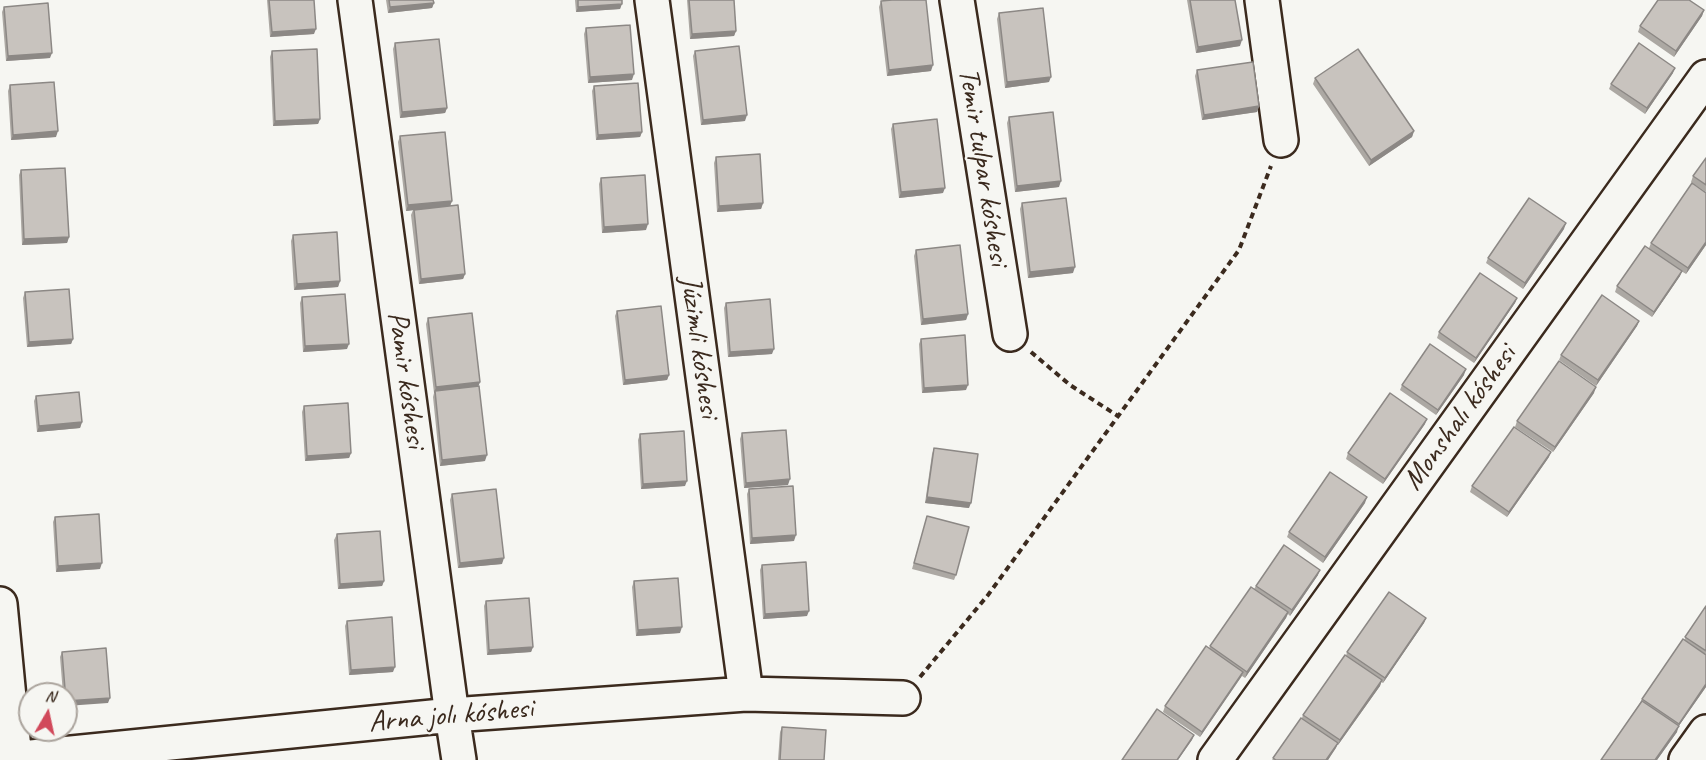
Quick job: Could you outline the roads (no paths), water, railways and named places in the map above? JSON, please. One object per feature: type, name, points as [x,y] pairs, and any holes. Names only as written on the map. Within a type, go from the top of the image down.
[{"type":"street","name":"Pamir kóshesi","points":[[355,0],[459,760]]},
{"type":"street","name":"Júzimli kóshesi","points":[[652,0],[746,694]]},
{"type":"street","name":"Temir tulpar kóshesi","points":[[957,0],[1010,334]]},
{"type":"street","points":[[1262,0],[1281,140]]},
{"type":"street","name":"Monshalı kóshesi","points":[[1215,760],[1706,77]]},
{"type":"street","points":[[0,604],[10,759]]},
{"type":"street","name":"Arna jolı kóshesi","points":[[10,759],[452,715],[746,694],[903,698]]},
{"type":"street","points":[[1686,760],[1706,732]]}]
